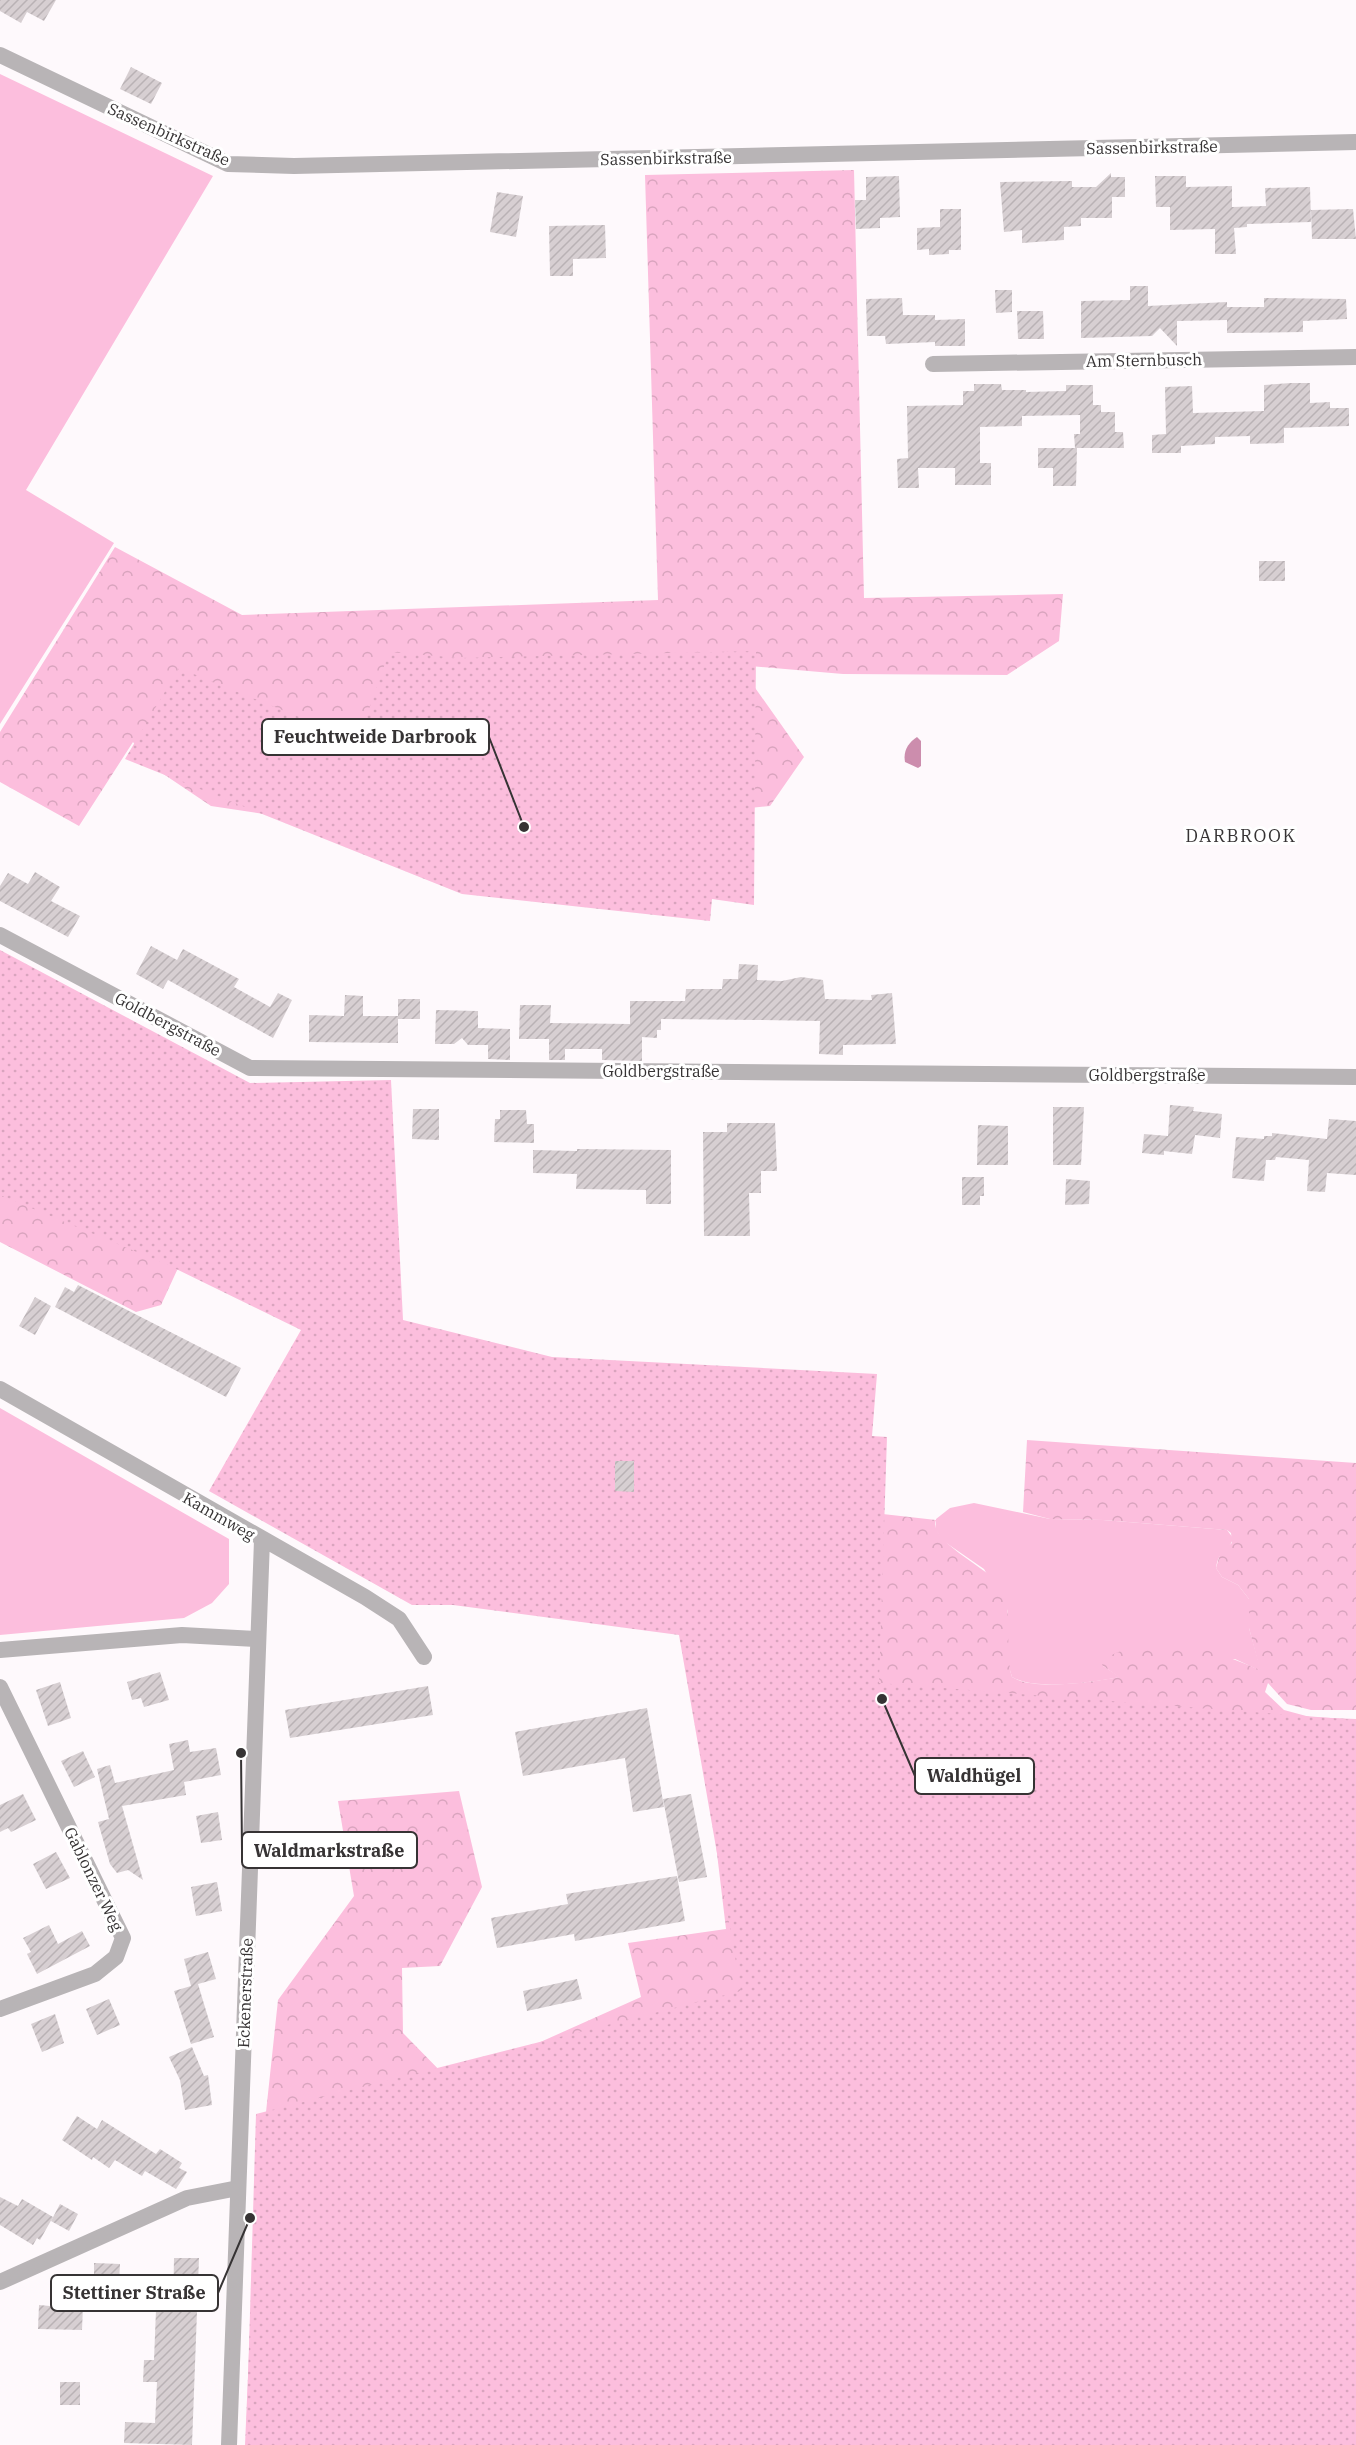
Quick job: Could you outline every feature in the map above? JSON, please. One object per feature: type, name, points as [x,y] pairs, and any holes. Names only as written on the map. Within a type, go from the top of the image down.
[{"type":"street","name":"Sassenbirkstraße","points":[[0,55],[228,164],[329,165],[1356,142]]},
{"type":"street","name":"Am Sternbusch","points":[[933,364],[1356,357]]},
{"type":"street","name":"Goldbergstraße","points":[[0,935],[250,1068],[1356,1077]]},
{"type":"street","name":"Kammweg","points":[[0,1389],[365,1597],[399,1619],[424,1657]]},
{"type":"street","name":"Eckenerstraße","points":[[228,2445],[256,1639],[262,1540]]},
{"type":"street","points":[[0,1650],[182,1635],[256,1639]]},
{"type":"street","name":"Gablonzer Weg","points":[[0,1687],[123,1938],[116,1957],[95,1974],[0,2009]]},
{"type":"street","points":[[0,2282],[187,2198],[238,2188]]},
{"type":"green space","points":[[0,74],[213,176],[26,490],[114,543],[0,724]]},
{"type":"green space","points":[[854,170],[864,598],[1063,594],[1059,641],[1007,675],[843,674],[739,665],[804,757],[770,806],[731,810],[344,791],[277,816],[211,806],[150,765],[133,742],[79,826],[0,782],[0,732],[115,547],[242,615],[658,600],[645,175]]},
{"type":"green space","points":[[756,651],[754,905],[712,899],[710,921],[462,894],[125,759],[179,668],[358,741],[389,652],[460,658]]},
{"type":"green space","points":[[0,950],[250,1083],[391,1080],[403,1320],[552,1357],[877,1374],[872,1436],[887,1437],[879,1683],[1356,1720],[1356,2445],[246,2445],[256,2114],[741,1991],[679,1635],[453,1605],[412,1605],[209,1491],[301,1330],[168,1265],[0,1195]]},
{"type":"green space","points":[[0,953],[232,1151],[161,1305],[136,1312],[0,1242]]},
{"type":"green space","points":[[0,1408],[229,1539],[229,1584],[212,1603],[184,1618],[0,1635]]},
{"type":"green space","points":[[1027,1440],[1356,1463],[1356,1710],[1311,1710],[1287,1704],[1268,1683],[1265,1692],[1284,1710],[1310,1717],[1356,1719],[1356,2445],[245,2445],[255,2215],[278,2000],[354,1896],[338,1801],[459,1791],[482,1887],[440,1966],[402,1968],[403,2033],[451,2082],[641,1997],[628,1943],[726,1929],[698,1694],[865,1512],[936,1520],[936,1528],[941,1537],[1001,1586],[1007,1605],[1012,1677],[1022,1681],[1034,1684],[1064,1684],[1119,1677],[1103,1666],[1100,1661],[1120,1651],[1161,1644],[1180,1645],[1220,1654],[1260,1670],[1249,1628],[1249,1599],[1238,1585],[1222,1577],[1216,1568],[1221,1551],[1232,1543],[1231,1533],[1227,1530],[1103,1520],[1050,1519],[1023,1512]]},
{"type":"green space","points":[[974,1503],[1050,1519],[1103,1520],[1227,1530],[1233,1538],[1232,1542],[1222,1553],[1216,1568],[1222,1577],[1238,1585],[1249,1599],[1249,1628],[1261,1671],[1235,1659],[1103,1666],[1120,1677],[1081,1683],[1035,1684],[1012,1677],[1007,1660],[1008,1611],[984,1569],[942,1540],[936,1530],[936,1519],[950,1508]]},
{"type":"shaded area","points":[[917,737],[921,741],[921,766],[918,768],[905,762],[907,748]]},
{"type":"building","points":[[0,0],[56,0],[44,21],[27,12],[21,23],[0,11]]},
{"type":"building","points":[[131,67],[162,83],[151,104],[120,89]]},
{"type":"building","points":[[1111,173],[1111,177],[1125,177],[1125,197],[1112,197],[1112,218],[1081,218],[1081,226],[1064,227],[1064,240],[1022,243],[1022,230],[1004,232],[1000,182],[1072,181],[1072,187],[1096,187]]},
{"type":"building","points":[[899,176],[900,217],[880,218],[880,228],[856,229],[855,200],[866,200],[866,177]]},
{"type":"building","points":[[1155,176],[1186,176],[1186,187],[1232,186],[1232,207],[1266,206],[1265,188],[1310,187],[1311,222],[1247,224],[1247,227],[1234,228],[1236,254],[1215,254],[1215,229],[1170,230],[1170,207],[1156,207]]},
{"type":"building","points":[[497,192],[523,196],[516,237],[490,232]]},
{"type":"building","points":[[940,209],[961,209],[961,250],[949,250],[949,254],[929,255],[929,249],[917,250],[917,228],[940,227]]},
{"type":"building","points":[[1353,209],[1356,239],[1312,239],[1311,210]]},
{"type":"building","points":[[605,225],[606,258],[573,259],[573,276],[550,276],[549,226]]},
{"type":"building","points":[[1130,286],[1148,286],[1148,306],[1227,302],[1227,307],[1264,307],[1264,298],[1346,299],[1347,319],[1303,321],[1303,332],[1227,333],[1227,320],[1177,321],[1177,346],[1160,328],[1152,336],[1081,338],[1081,301],[1130,300]]},
{"type":"building","points":[[995,290],[1012,290],[1012,312],[996,313]]},
{"type":"building","points":[[902,298],[903,315],[935,315],[935,320],[965,319],[965,346],[935,346],[935,342],[886,344],[885,336],[867,336],[866,299]]},
{"type":"building","points":[[1017,311],[1043,311],[1044,339],[1018,339]]},
{"type":"building","points":[[1310,383],[1310,403],[1330,402],[1330,408],[1349,408],[1349,426],[1284,428],[1284,443],[1250,444],[1250,436],[1215,437],[1215,444],[1181,446],[1181,453],[1152,453],[1152,435],[1166,434],[1165,387],[1192,386],[1193,413],[1264,411],[1264,385]]},
{"type":"building","points":[[974,384],[1001,384],[1002,390],[1026,390],[1026,392],[1066,391],[1066,385],[1093,385],[1093,405],[1101,405],[1101,412],[1115,412],[1115,432],[1123,432],[1124,448],[1077,448],[1076,486],[1053,486],[1053,468],[1038,468],[1038,448],[1075,448],[1074,434],[1080,434],[1080,415],[1022,416],[1022,426],[980,427],[980,463],[991,463],[991,485],[955,485],[955,468],[918,468],[919,488],[898,488],[897,459],[908,458],[907,406],[963,405],[963,391],[974,391]]},
{"type":"building","points":[[1259,561],[1285,561],[1285,581],[1259,581]]},
{"type":"building","points":[[35,872],[60,887],[51,901],[80,916],[68,937],[0,901],[0,886],[8,873],[28,884]]},
{"type":"building","points":[[151,946],[177,960],[183,949],[239,979],[234,987],[270,1007],[278,993],[292,1000],[273,1038],[168,980],[163,989],[136,974]]},
{"type":"building","points":[[739,964],[758,965],[757,980],[782,981],[801,977],[823,980],[825,999],[872,1000],[871,995],[892,993],[896,1044],[843,1045],[843,1055],[819,1054],[820,1021],[757,1020],[661,1019],[661,1030],[657,1030],[657,1038],[642,1037],[642,1061],[602,1060],[602,1049],[565,1049],[565,1060],[549,1060],[549,1039],[519,1039],[520,1005],[551,1005],[550,1023],[630,1024],[630,1001],[685,1001],[686,989],[722,989],[723,979],[738,979]]},
{"type":"building","points":[[345,995],[363,996],[363,1016],[398,1016],[398,999],[420,999],[420,1019],[398,1019],[398,1043],[309,1042],[309,1015],[344,1016]]},
{"type":"building","points":[[436,1010],[478,1011],[478,1028],[510,1029],[510,1060],[488,1059],[488,1045],[468,1045],[462,1038],[454,1044],[435,1044]]},
{"type":"building","points":[[1170,1105],[1194,1107],[1193,1111],[1222,1114],[1220,1138],[1195,1135],[1192,1154],[1164,1151],[1164,1155],[1142,1153],[1144,1134],[1168,1136]]},
{"type":"building","points":[[1053,1107],[1084,1107],[1081,1165],[1053,1165]]},
{"type":"building","points":[[413,1109],[439,1109],[439,1140],[412,1139]]},
{"type":"building","points":[[500,1110],[526,1110],[527,1124],[534,1124],[534,1143],[494,1142],[495,1119],[500,1119]]},
{"type":"building","points":[[1329,1119],[1356,1121],[1356,1175],[1327,1173],[1325,1192],[1307,1191],[1309,1160],[1276,1157],[1275,1160],[1266,1160],[1264,1181],[1232,1178],[1236,1137],[1264,1139],[1264,1136],[1272,1136],[1272,1133],[1327,1139]]},
{"type":"building","points":[[727,1123],[775,1123],[777,1171],[761,1171],[761,1193],[749,1193],[750,1236],[704,1236],[703,1132],[727,1132]]},
{"type":"building","points":[[978,1125],[1008,1126],[1008,1165],[977,1165]]},
{"type":"building","points":[[577,1149],[671,1150],[671,1204],[646,1204],[646,1190],[576,1189],[577,1174],[533,1173],[533,1150],[577,1151]]},
{"type":"building","points":[[962,1177],[984,1177],[984,1196],[980,1196],[980,1205],[962,1205]]},
{"type":"building","points":[[1066,1179],[1090,1181],[1089,1204],[1065,1205]]},
{"type":"building","points":[[78,1285],[241,1368],[226,1397],[55,1307],[65,1287],[74,1292]]},
{"type":"building","points":[[35,1297],[51,1306],[35,1335],[19,1326]]},
{"type":"building","points":[[615,1461],[634,1461],[634,1492],[615,1491]]},
{"type":"building","points":[[160,1672],[169,1700],[144,1707],[141,1698],[132,1700],[127,1682]]},
{"type":"building","points":[[60,1682],[71,1718],[48,1726],[36,1690]]},
{"type":"building","points":[[428,1686],[433,1715],[290,1738],[285,1710]]},
{"type":"building","points":[[647,1708],[664,1807],[633,1812],[625,1758],[523,1776],[515,1732]]},
{"type":"building","points":[[188,1740],[190,1752],[216,1748],[221,1775],[184,1782],[186,1795],[122,1806],[143,1880],[128,1870],[117,1873],[110,1864],[98,1822],[109,1819],[97,1769],[110,1765],[115,1783],[174,1770],[169,1744]]},
{"type":"building","points":[[83,1751],[95,1777],[74,1787],[61,1761]]},
{"type":"building","points":[[23,1794],[36,1820],[11,1832],[8,1828],[0,1832],[0,1805]]},
{"type":"building","points":[[691,1794],[707,1877],[679,1882],[663,1799]]},
{"type":"building","points":[[218,1812],[222,1840],[201,1843],[196,1816]]},
{"type":"building","points":[[56,1852],[70,1878],[46,1889],[33,1864]]},
{"type":"building","points":[[677,1876],[685,1921],[575,1941],[574,1934],[497,1948],[491,1918],[568,1904],[566,1894]]},
{"type":"building","points":[[217,1882],[222,1911],[196,1916],[191,1887]]},
{"type":"building","points":[[49,1925],[58,1944],[82,1931],[90,1946],[37,1974],[27,1954],[31,1952],[23,1938]]},
{"type":"building","points":[[208,1952],[216,1979],[198,1984],[214,2037],[191,2044],[174,1991],[191,1986],[184,1959]]},
{"type":"building","points":[[577,1979],[582,1999],[527,2011],[523,1991]]},
{"type":"building","points":[[109,1999],[120,2025],[97,2035],[86,2009]]},
{"type":"building","points":[[55,2014],[64,2043],[42,2052],[31,2024]]},
{"type":"building","points":[[192,2047],[204,2076],[208,2075],[212,2105],[185,2110],[180,2080],[169,2057]]},
{"type":"building","points":[[77,2116],[97,2129],[102,2120],[156,2154],[160,2149],[182,2163],[179,2168],[187,2172],[176,2189],[145,2171],[142,2176],[115,2160],[109,2168],[93,2157],[92,2160],[62,2140]]},
{"type":"building","points":[[0,2197],[18,2206],[22,2199],[53,2217],[40,2240],[37,2238],[33,2245],[0,2225]]},
{"type":"building","points":[[60,2204],[78,2214],[69,2231],[51,2221]]},
{"type":"building","points":[[174,2258],[199,2258],[192,2445],[124,2443],[125,2422],[155,2423],[157,2382],[143,2382],[144,2360],[154,2360],[156,2310],[173,2310]]},
{"type":"building","points":[[94,2263],[120,2264],[118,2298],[93,2298],[93,2307],[83,2306],[82,2330],[38,2329],[39,2305],[50,2306],[50,2283],[73,2284],[73,2279],[94,2279]]},
{"type":"building","points":[[60,2382],[80,2382],[80,2405],[60,2405]]},
{"type":"place","name":"Feuchtweide Darbrook","points":[[524,827]]},
{"type":"place","name":"Waldhügel","points":[[882,1699]]},
{"type":"place","name":"Waldmarkstraße","points":[[241,1753]]},
{"type":"place","name":"Stettiner Straße","points":[[250,2218]]},
{"type":"district","name":"DARBROOK","points":[[1241,836]]}]
